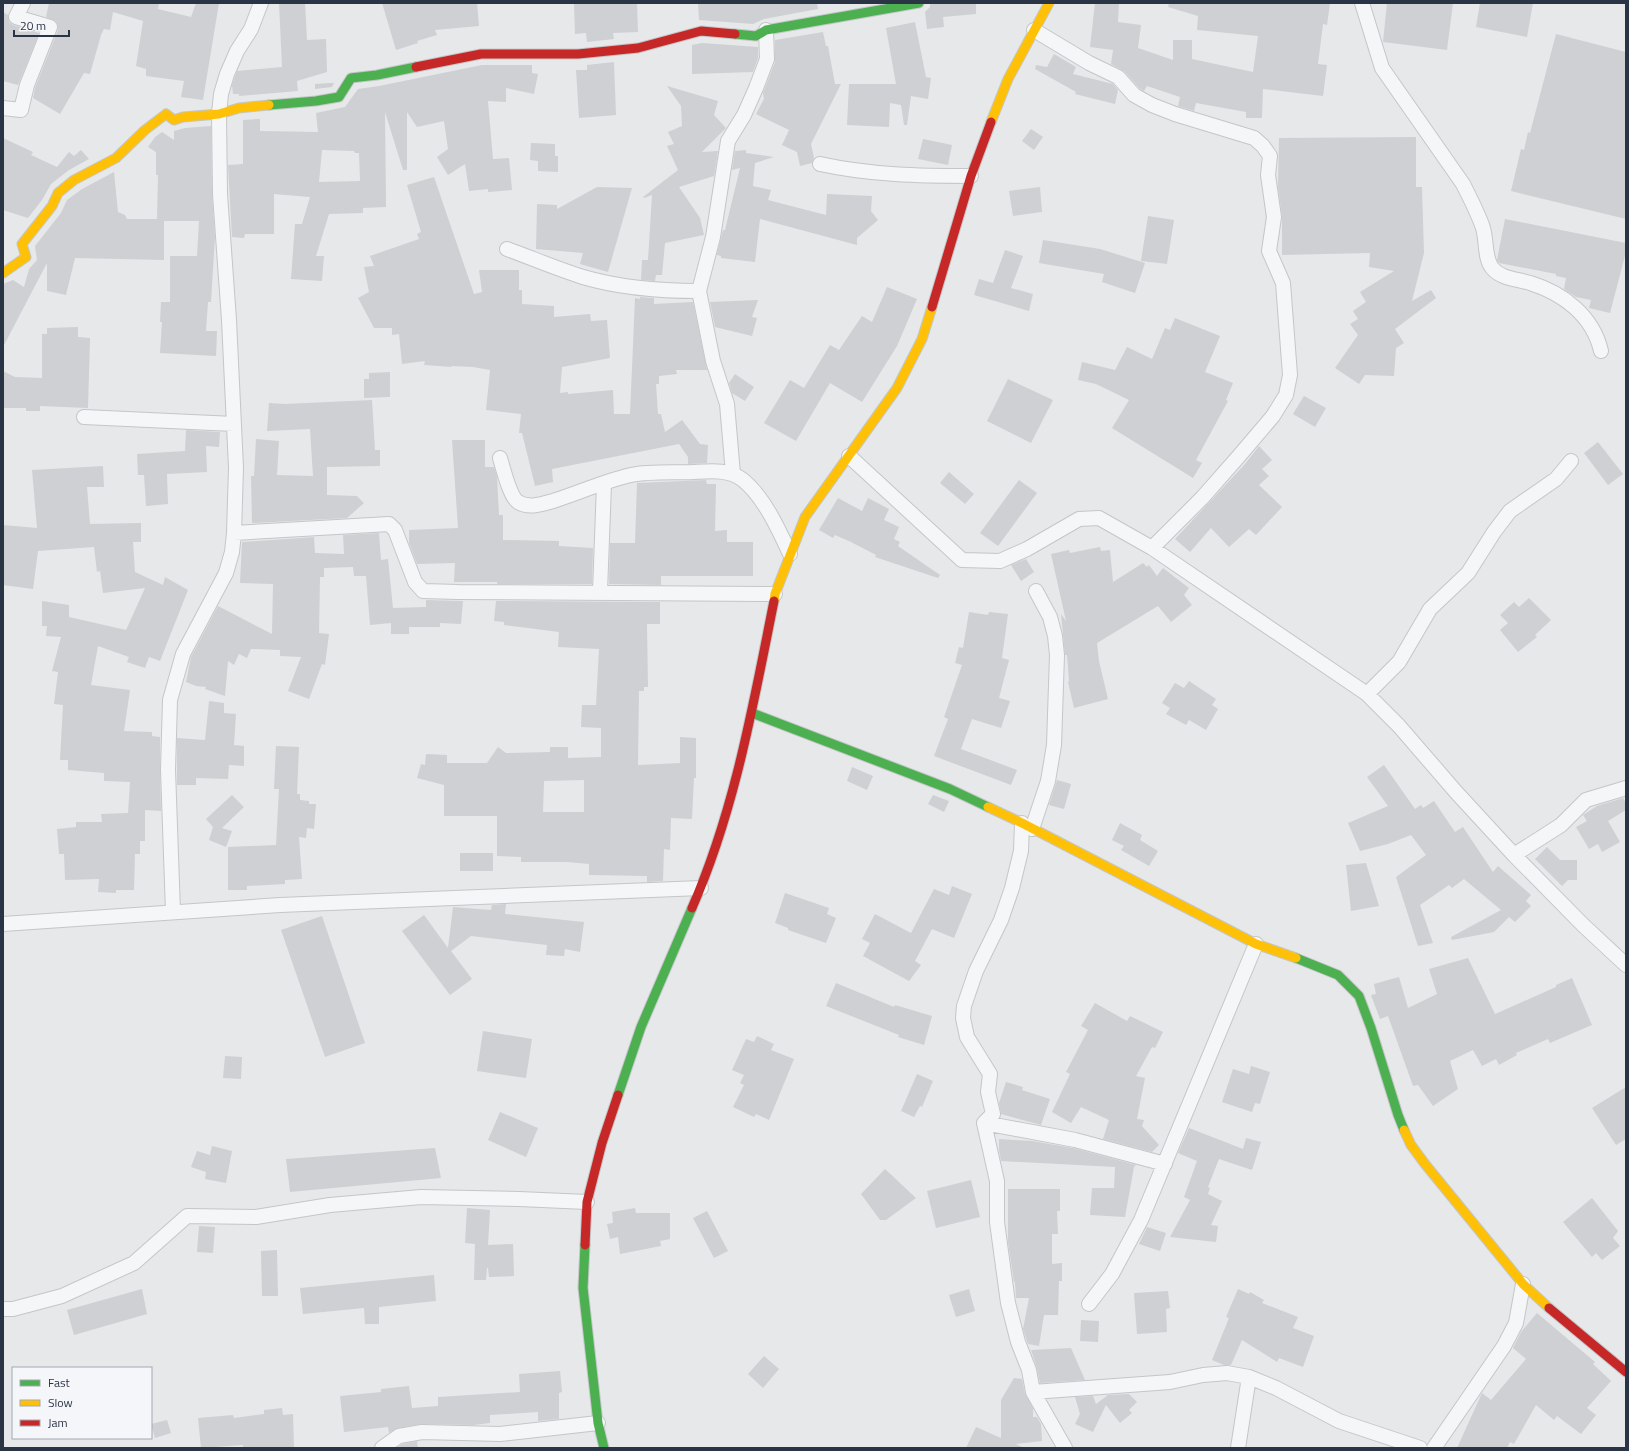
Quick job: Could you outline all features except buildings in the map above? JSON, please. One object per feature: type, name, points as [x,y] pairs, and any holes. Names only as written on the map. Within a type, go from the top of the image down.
[{"type":"street","points":[[3,108],[21,110],[27,85],[50,27],[16,17],[23,3]]},
{"type":"street","points":[[173,912],[168,770],[170,700],[183,654],[226,573],[232,552],[234,533],[236,468],[229,320],[220,194],[221,94],[227,74],[237,51],[251,29],[260,3]]},
{"type":"street","points":[[3,274],[26,257],[22,244],[52,206],[58,193],[74,180],[116,158],[145,130],[166,114],[174,120],[183,117],[220,114],[239,108],[316,101],[339,97],[351,78],[377,75],[481,54],[530,52],[578,54],[638,48],[701,31],[756,36],[766,30],[918,3]]},
{"type":"street","points":[[604,1448],[598,1422],[583,1288],[587,1202],[602,1143],[642,1027],[701,888],[730,804],[752,713],[775,594],[790,554],[805,518],[897,388],[922,339],[971,176],[1008,78],[1050,3]]},
{"type":"street","points":[[1362,3],[1382,68],[1462,184],[1473,204],[1483,230],[1488,258],[1492,267],[1499,275],[1550,290],[1572,304],[1589,323],[1598,338],[1602,351]]},
{"type":"street","points":[[733,474],[727,404],[713,361],[699,291],[713,237],[728,141],[744,115],[764,66],[766,59],[766,30]]},
{"type":"street","points":[[1034,30],[1090,63],[1118,77],[1134,94],[1152,105],[1175,114],[1254,138],[1263,146],[1270,156],[1268,175],[1274,217],[1269,251],[1283,283],[1290,375],[1286,394],[1272,416],[1239,456],[1202,498],[1152,548]]},
{"type":"street","points":[[820,164],[876,173],[917,176],[971,176]]},
{"type":"street","points":[[507,249],[583,277],[623,286],[666,291],[699,291]]},
{"type":"street","points":[[84,417],[234,424]]},
{"type":"street","points":[[849,456],[962,560],[1000,561],[1027,550],[1079,519],[1099,518],[1152,548],[1367,694],[1399,726],[1456,792],[1514,855],[1583,925],[1626,964]]},
{"type":"street","points":[[500,458],[516,501],[524,505],[535,506],[632,475],[717,471],[733,474],[744,481],[759,498],[776,524],[790,554]]},
{"type":"street","points":[[1367,694],[1399,662],[1430,609],[1468,573],[1510,510],[1556,479],[1571,461]]},
{"type":"street","points":[[600,592],[604,484]]},
{"type":"street","points":[[234,533],[389,524],[395,530],[415,582],[423,591],[775,594]]},
{"type":"street","points":[[984,1124],[993,1114],[988,1092],[990,1074],[967,1037],[964,1006],[976,971],[1001,920],[1012,888],[1027,826],[1048,781],[1054,745],[1057,655],[1055,636],[1050,617],[1036,591]]},
{"type":"street","points":[[752,713],[950,789],[1027,826],[1256,944],[1284,953],[1338,975],[1359,996],[1371,1028],[1398,1115],[1412,1145],[1457,1205],[1523,1284],[1562,1320],[1626,1372]]},
{"type":"street","points":[[1514,855],[1561,825],[1586,800],[1626,788]]},
{"type":"street","points":[[3,924],[280,905],[701,888]]},
{"type":"street","points":[[1089,1304],[1112,1274],[1141,1220],[1256,944]]},
{"type":"street","points":[[984,1124],[1075,1140],[1165,1164]]},
{"type":"street","points":[[984,1124],[997,1181],[997,1222],[1008,1303],[1018,1342],[1029,1370],[1033,1392],[1065,1448]]},
{"type":"street","points":[[3,1309],[14,1309],[62,1296],[134,1263],[187,1216],[256,1217],[330,1205],[421,1198],[519,1199],[587,1202]]},
{"type":"street","points":[[1434,1448],[1504,1346],[1516,1323],[1523,1284]]},
{"type":"street","points":[[1033,1392],[1170,1382],[1203,1375],[1227,1373],[1249,1377],[1276,1388],[1339,1421],[1420,1448]]},
{"type":"street","points":[[1238,1448],[1249,1377]]},
{"type":"street","points":[[382,1448],[399,1436],[422,1432],[500,1434],[598,1422]]},
{"type":"traffic: fast","points":[[735,34],[756,36],[766,30],[919,3]]},
{"type":"traffic: fast","points":[[269,105],[316,101],[339,97],[351,78],[377,75],[416,67]]},
{"type":"traffic: fast","points":[[752,713],[950,789],[988,807]]},
{"type":"traffic: fast","points":[[618,1095],[641,1027],[692,908]]},
{"type":"traffic: fast","points":[[1296,958],[1338,975],[1359,996],[1404,1130]]},
{"type":"traffic: fast","points":[[585,1245],[583,1288],[598,1423],[604,1448]]},
{"type":"traffic: slow","points":[[991,122],[1008,79],[1049,3]]},
{"type":"traffic: slow","points":[[3,273],[26,257],[22,244],[52,206],[58,193],[74,180],[116,158],[145,130],[166,114],[174,120],[183,117],[219,114],[239,108],[269,105]]},
{"type":"traffic: slow","points":[[774,601],[775,594],[805,517],[897,388],[922,339],[932,307]]},
{"type":"traffic: slow","points":[[988,807],[1022,823],[1256,944],[1296,958]]},
{"type":"traffic: slow","points":[[1404,1130],[1411,1145],[1425,1164],[1523,1284],[1549,1308]]},
{"type":"traffic: jam","points":[[416,67],[481,54],[578,54],[638,48],[701,31],[735,34]]},
{"type":"traffic: jam","points":[[932,307],[971,176],[991,122]]},
{"type":"traffic: jam","points":[[692,908],[707,871],[731,795],[750,718],[774,601]]},
{"type":"traffic: jam","points":[[585,1245],[587,1202],[602,1143],[618,1095]]},
{"type":"traffic: jam","points":[[1549,1308],[1626,1372]]}]
